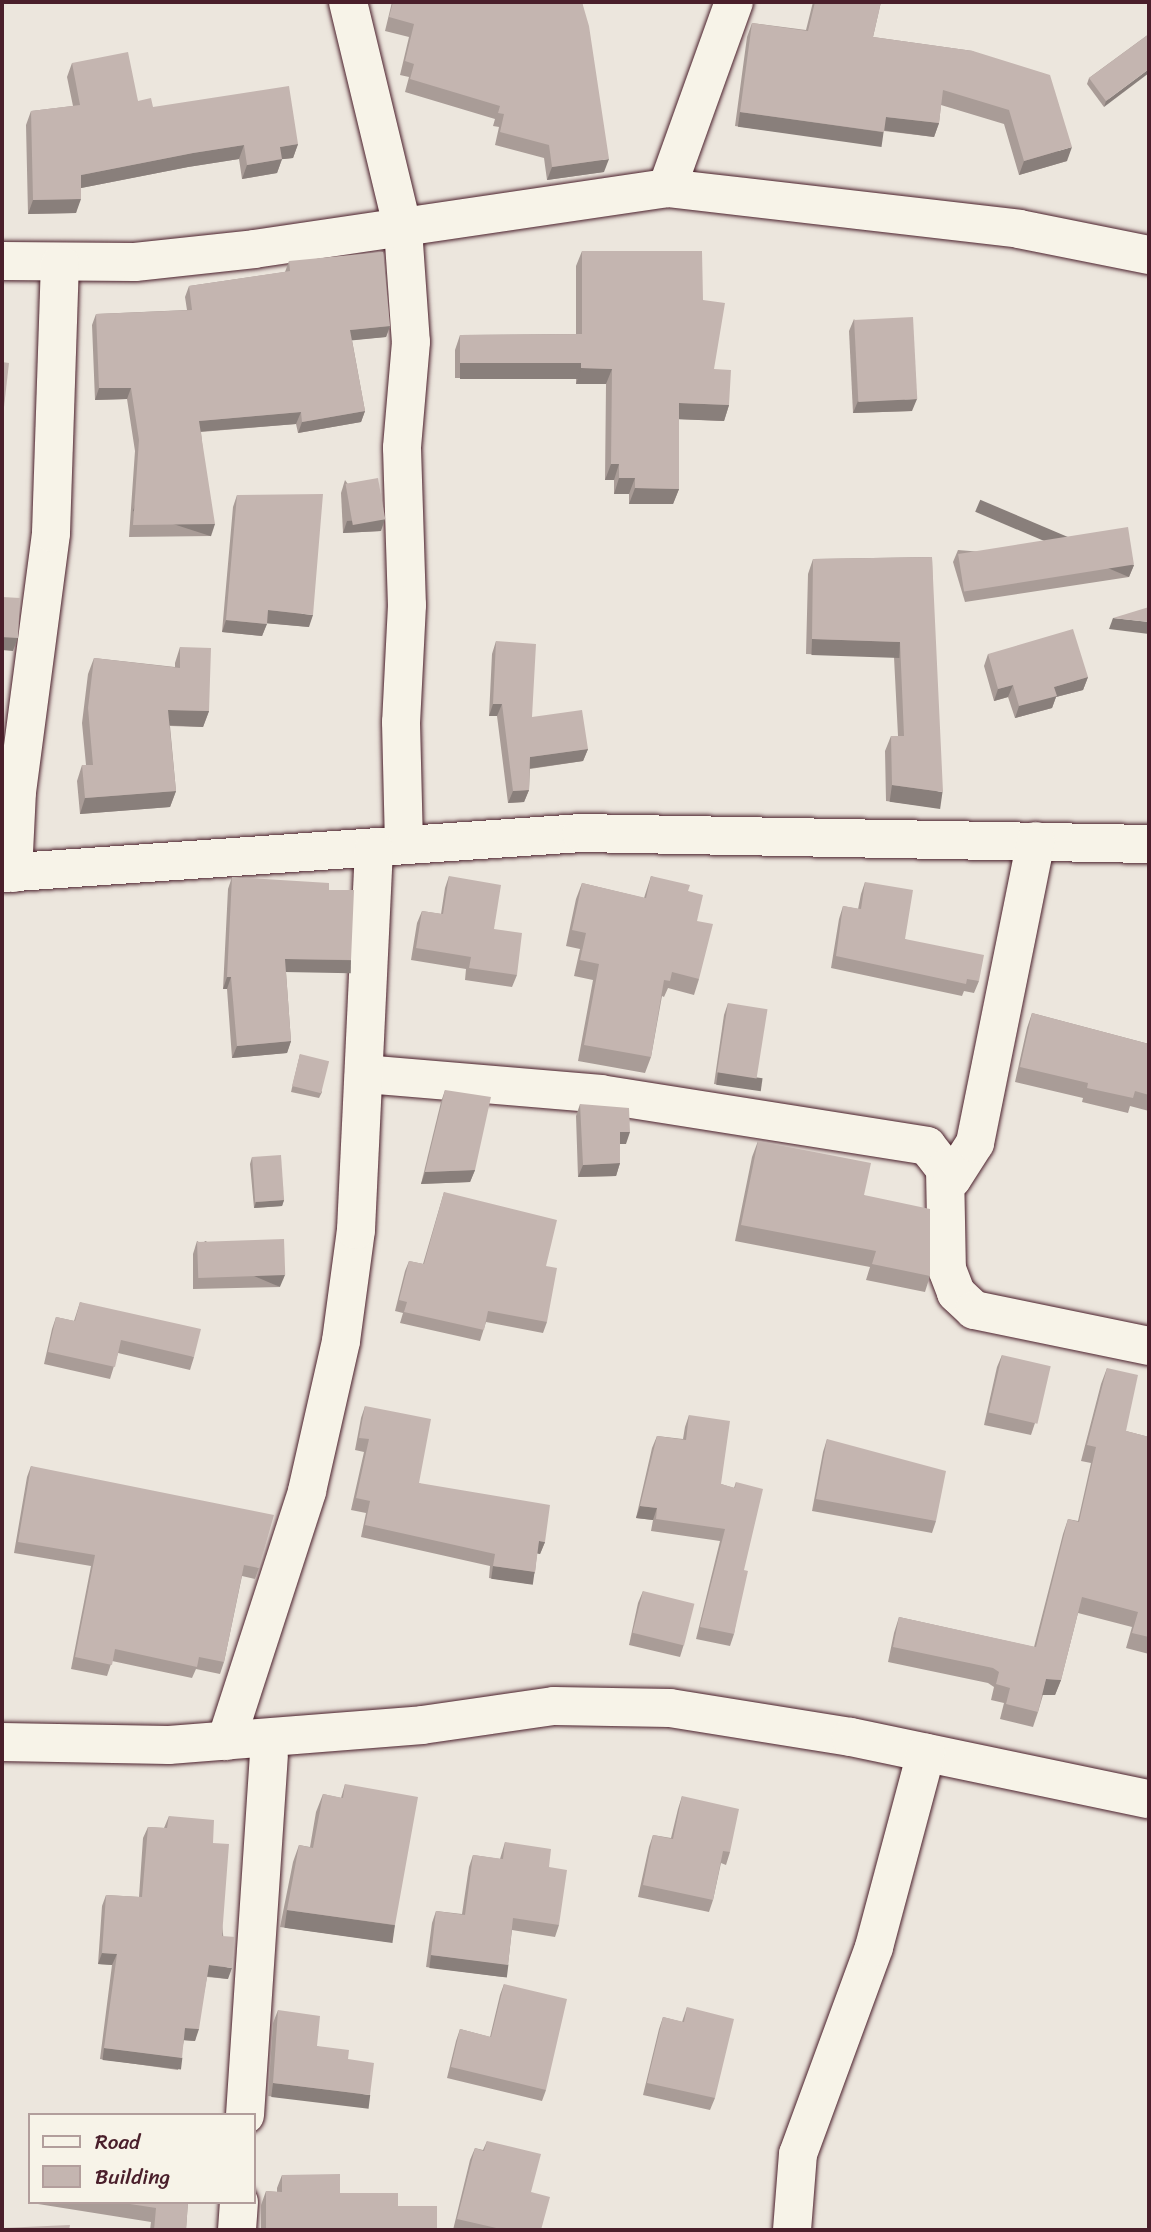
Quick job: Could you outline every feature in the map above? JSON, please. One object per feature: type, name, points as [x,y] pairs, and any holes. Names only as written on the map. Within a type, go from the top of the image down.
[{"type":"street","points":[[226,1741],[307,1491],[338,1353],[356,1230],[364,1074],[401,722],[407,605],[402,448],[411,342],[403,229],[348,2]]},
{"type":"street","points":[[667,188],[734,2]]},
{"type":"street","points":[[2,261],[60,264],[135,262],[403,229],[667,188],[1019,229],[1149,255]]},
{"type":"street","points":[[60,264],[51,533],[7,873],[581,833],[1149,844]]},
{"type":"street","points":[[364,1074],[600,1094],[901,1139],[927,1146],[952,1179],[975,1143],[1036,841]]},
{"type":"street","points":[[945,1169],[947,1269],[956,1293],[974,1310],[1149,1346]]},
{"type":"street","points":[[2,1742],[169,1745],[422,1725],[567,1706],[670,1708],[926,1753],[1149,1799]]},
{"type":"street","points":[[792,2230],[798,2154],[874,1947],[926,1753]]},
{"type":"street","points":[[245,2113],[269,1756]]},
{"type":"street","points":[[237,2230],[239,2204]]},
{"type":"building","points":[[393,2],[582,2],[589,26],[609,159],[552,167],[549,145],[500,132],[504,114],[498,113],[500,106],[410,79],[414,64],[405,61],[414,24],[389,17]]},
{"type":"building","points":[[815,2],[881,2],[873,37],[973,51],[1050,75],[1072,147],[1024,161],[1009,110],[943,90],[939,123],[886,117],[884,132],[740,112],[752,23],[808,31]]},
{"type":"building","points":[[1149,34],[1149,69],[1106,101],[1089,78]]},
{"type":"building","points":[[128,52],[138,101],[151,98],[153,107],[289,86],[298,144],[280,147],[282,159],[247,165],[244,145],[81,175],[81,199],[33,200],[31,111],[80,105],[72,63]]},
{"type":"building","points":[[582,251],[702,251],[703,300],[725,303],[714,369],[731,370],[729,405],[679,403],[679,489],[635,488],[635,478],[619,478],[619,464],[611,464],[612,369],[581,368],[581,363],[460,363],[460,335],[582,334]]},
{"type":"building","points":[[383,252],[390,326],[350,330],[365,411],[302,422],[301,412],[199,421],[215,524],[133,525],[139,440],[131,388],[99,388],[96,314],[192,310],[189,286],[290,271],[289,261]]},
{"type":"building","points":[[913,317],[917,399],[858,402],[854,320]]},
{"type":"building","points":[[2,362],[9,363],[4,407],[2,406]]},
{"type":"building","points":[[378,478],[385,519],[353,525],[346,484]]},
{"type":"building","points":[[323,494],[313,615],[268,610],[267,624],[226,620],[237,495]]},
{"type":"building","points":[[1128,527],[1134,565],[964,591],[958,554]]},
{"type":"building","points":[[932,557],[943,792],[892,785],[891,736],[904,736],[900,642],[812,639],[813,559]]},
{"type":"building","points":[[2,597],[20,598],[18,638],[2,637]]},
{"type":"building","points":[[1149,607],[1149,622],[1113,618]]},
{"type":"building","points":[[1073,629],[1088,677],[1054,687],[1057,696],[1019,706],[1013,685],[998,689],[988,654]]},
{"type":"building","points":[[496,641],[536,644],[532,717],[582,710],[588,749],[530,757],[529,790],[513,791],[502,704],[493,704]]},
{"type":"building","points":[[180,647],[211,648],[209,711],[168,710],[176,791],[85,798],[82,765],[93,765],[88,708],[94,658],[180,668]]},
{"type":"building","points":[[449,876],[501,885],[494,929],[522,933],[517,975],[469,968],[471,957],[416,948],[422,911],[443,914]]},
{"type":"building","points":[[651,876],[690,885],[688,891],[703,895],[697,921],[713,924],[699,979],[672,972],[670,981],[664,980],[651,1057],[584,1045],[599,964],[580,960],[586,933],[572,930],[582,883],[646,898]]},
{"type":"building","points":[[232,877],[329,883],[329,890],[354,890],[351,960],[285,959],[291,1041],[237,1046],[231,977],[227,977]]},
{"type":"building","points":[[865,882],[913,890],[905,939],[984,955],[979,981],[967,979],[966,984],[836,956],[843,906],[861,909]]},
{"type":"building","points":[[728,1003],[768,1009],[757,1078],[717,1072]]},
{"type":"building","points":[[1032,1013],[1149,1044],[1149,1095],[1135,1091],[1133,1098],[1087,1088],[1088,1083],[1020,1067]]},
{"type":"building","points":[[300,1054],[329,1061],[321,1093],[292,1086]]},
{"type":"building","points":[[445,1090],[491,1097],[475,1170],[425,1172]]},
{"type":"building","points":[[580,1104],[629,1108],[630,1132],[620,1132],[620,1163],[583,1165]]},
{"type":"building","points":[[758,1141],[871,1163],[864,1195],[930,1209],[930,1276],[872,1264],[876,1251],[741,1225]]},
{"type":"building","points":[[281,1155],[284,1200],[255,1202],[252,1157]]},
{"type":"building","points":[[444,1192],[557,1220],[546,1266],[557,1268],[547,1322],[488,1311],[484,1330],[404,1312],[407,1302],[399,1300],[409,1261],[424,1264]]},
{"type":"building","points":[[284,1239],[285,1275],[198,1278],[197,1242]]},
{"type":"building","points":[[80,1302],[201,1329],[194,1357],[121,1340],[115,1367],[48,1352],[56,1317],[75,1321]]},
{"type":"building","points":[[1002,1355],[1051,1366],[1037,1424],[989,1412]]},
{"type":"building","points":[[1107,1368],[1138,1375],[1126,1431],[1149,1437],[1149,1637],[1132,1633],[1138,1612],[1082,1597],[1061,1680],[1046,1679],[1038,1712],[1006,1704],[1010,1688],[996,1684],[999,1672],[993,1668],[893,1647],[899,1617],[1036,1647],[1068,1519],[1079,1522],[1096,1447],[1087,1445]]},
{"type":"building","points":[[365,1406],[431,1419],[419,1483],[550,1505],[545,1542],[539,1541],[535,1572],[493,1566],[495,1554],[365,1525],[370,1501],[356,1498],[369,1439],[359,1438]]},
{"type":"building","points":[[689,1415],[730,1421],[721,1484],[735,1488],[736,1482],[763,1489],[744,1570],[748,1571],[734,1634],[700,1627],[725,1529],[656,1519],[657,1508],[640,1506],[657,1436],[686,1440]]},
{"type":"building","points":[[827,1439],[946,1471],[936,1521],[816,1499]]},
{"type":"building","points":[[31,1466],[274,1515],[259,1568],[244,1565],[224,1662],[199,1657],[197,1667],[115,1649],[112,1665],[75,1657],[95,1555],[18,1542]]},
{"type":"building","points":[[643,1591],[694,1604],[684,1646],[633,1633]]},
{"type":"building","points":[[345,1784],[418,1797],[395,1925],[287,1910],[299,1845],[313,1848],[323,1794],[343,1798]]},
{"type":"building","points":[[682,1796],[739,1809],[730,1852],[723,1851],[713,1900],[643,1885],[653,1835],[673,1839]]},
{"type":"building","points":[[169,1816],[214,1820],[213,1843],[229,1844],[222,1936],[235,1937],[232,1968],[209,1965],[199,2029],[185,2028],[182,2058],[104,2048],[117,1954],[102,1953],[106,1895],[142,1897],[148,1827],[167,1828]]},
{"type":"building","points":[[505,1842],[551,1849],[549,1867],[567,1870],[559,1925],[513,1918],[508,1965],[431,1955],[436,1911],[465,1915],[473,1855],[503,1859]]},
{"type":"building","points":[[504,1984],[567,1999],[546,2090],[451,2067],[460,2029],[491,2037]]},
{"type":"building","points":[[687,2007],[734,2019],[715,2098],[647,2083],[663,2017],[684,2022]]},
{"type":"building","points":[[278,2010],[320,2016],[317,2046],[349,2050],[348,2059],[374,2063],[370,2095],[273,2083]]},
{"type":"building","points":[[487,2141],[541,2154],[531,2192],[550,2197],[541,2230],[505,2230],[457,2219],[475,2148],[484,2151]]},
{"type":"building","points":[[340,2174],[340,2193],[398,2193],[398,2206],[437,2206],[437,2230],[266,2230],[266,2191],[282,2192],[282,2175]]},
{"type":"building","points":[[130,2204],[188,2204],[186,2230],[154,2230],[156,2208]]},
{"type":"building","points":[[70,2225],[69,2230],[2,2230],[2,2228]]}]
